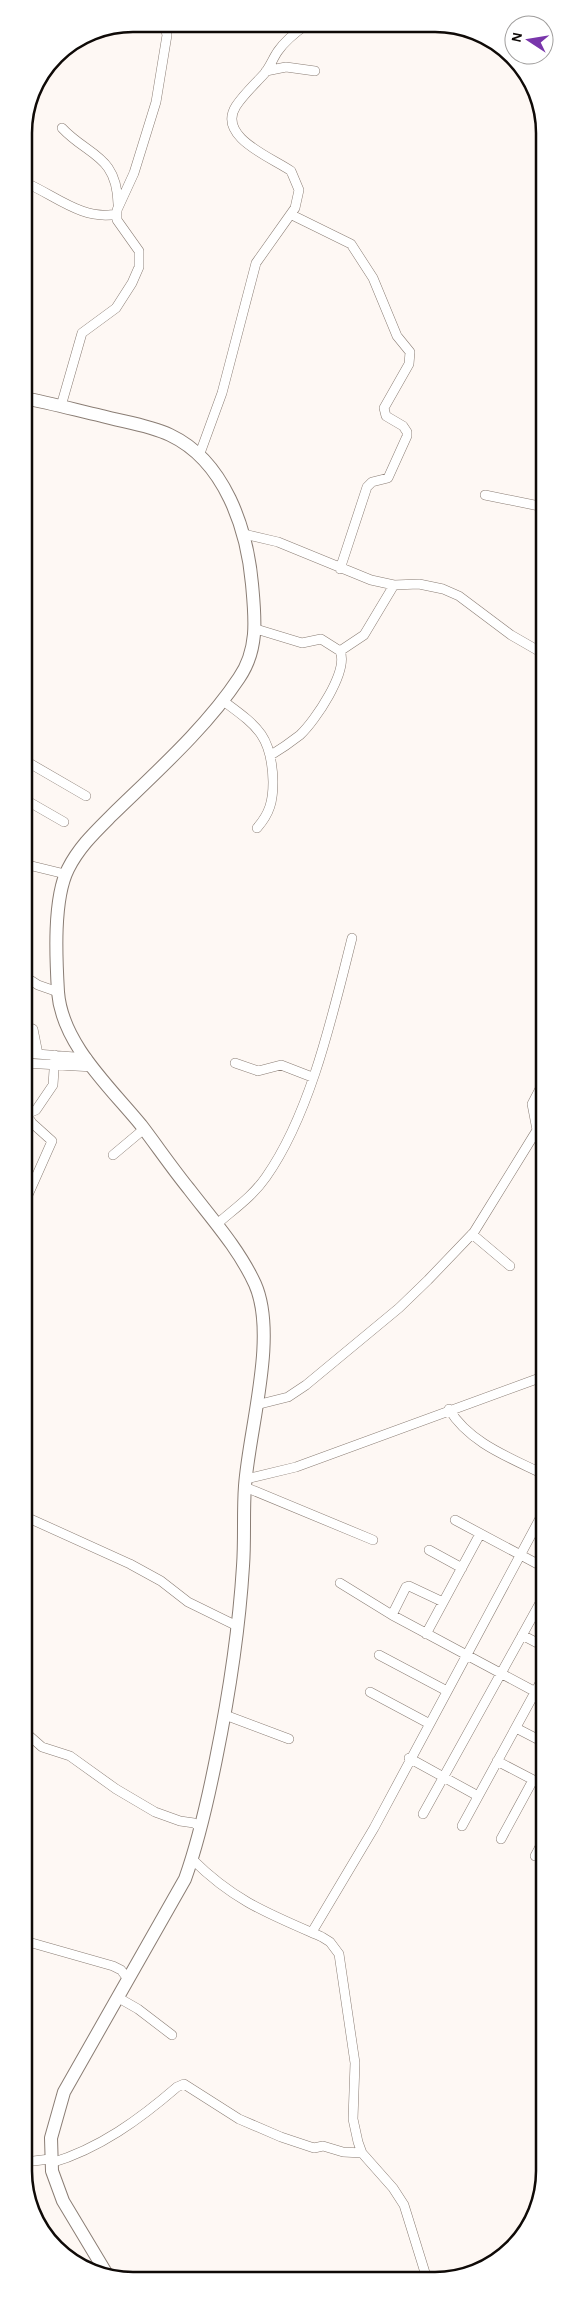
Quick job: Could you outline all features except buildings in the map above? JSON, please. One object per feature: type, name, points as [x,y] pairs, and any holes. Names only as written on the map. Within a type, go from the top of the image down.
[{"type":"street","points":[[61,406],[82,333],[116,308],[132,283],[139,267],[139,251],[121,226],[116,214],[118,204],[134,173],[156,102],[168,32]]},
{"type":"street","points":[[199,456],[222,393],[256,263],[292,215],[298,190],[291,171],[256,152],[242,138],[232,124],[237,105],[266,72],[279,50],[298,32]]},
{"type":"street","points":[[266,72],[286,67],[315,71]]},
{"type":"street","points":[[62,128],[71,137],[101,157],[116,186],[118,204]]},
{"type":"street","points":[[33,186],[74,209],[90,215],[104,217],[116,214]]},
{"type":"street","points":[[292,215],[351,244],[373,278],[397,336],[408,348],[411,355],[410,364],[384,408],[386,416],[406,429],[407,436],[388,478],[372,482],[367,487],[340,569]]},
{"type":"street","points":[[33,400],[161,431],[186,444],[199,456],[217,477],[233,504],[244,534],[250,563],[256,628],[246,667],[222,700],[191,735],[89,837],[60,873],[54,992],[65,1025],[90,1062],[142,1131],[217,1224],[255,1285],[261,1302],[264,1333],[245,1483],[243,1564],[232,1624],[225,1715],[197,1826],[192,1858],[185,1879],[125,1975],[117,1997],[64,2092],[51,2138],[48,2160],[63,2201],[102,2266]]},
{"type":"street","points":[[485,495],[536,505]]},
{"type":"street","points":[[244,534],[278,542],[340,569],[371,580],[394,585],[420,584],[459,596],[511,635],[536,649]]},
{"type":"street","points":[[340,650],[364,635],[394,585]]},
{"type":"street","points":[[256,628],[302,643],[321,639],[340,650]]},
{"type":"street","points":[[272,755],[300,734],[312,722],[341,671],[340,650]]},
{"type":"street","points":[[222,700],[259,731],[272,755],[272,805],[257,828]]},
{"type":"street","points":[[33,765],[86,796]]},
{"type":"street","points":[[33,804],[64,822]]},
{"type":"street","points":[[33,867],[60,873]]},
{"type":"street","points":[[217,1224],[249,1197],[266,1178],[289,1134],[312,1077],[352,938]]},
{"type":"street","points":[[33,982],[54,992]]},
{"type":"street","points":[[33,1029],[38,1054]]},
{"type":"street","points":[[33,1054],[55,1060]]},
{"type":"street","points":[[33,1061],[55,1060],[90,1062]]},
{"type":"street","points":[[33,1111],[36,1110],[53,1085],[55,1060]]},
{"type":"street","points":[[235,1063],[258,1071],[281,1065],[312,1077]]},
{"type":"street","points":[[536,1096],[532,1104],[536,1125]]},
{"type":"street","points":[[32,1185],[52,1141],[33,1122]]},
{"type":"street","points":[[113,1155],[142,1131]]},
{"type":"street","points":[[256,1406],[288,1397],[306,1386],[399,1308],[472,1234],[536,1132]]},
{"type":"street","points":[[472,1234],[510,1266]]},
{"type":"street","points":[[245,1483],[296,1467],[388,1434],[449,1409],[536,1379]]},
{"type":"street","points":[[449,1409],[456,1421],[471,1435],[536,1470]]},
{"type":"street","points":[[245,1483],[373,1540]]},
{"type":"street","points":[[32,1520],[130,1564],[161,1581],[188,1602],[232,1624]]},
{"type":"street","points":[[455,1520],[536,1563]]},
{"type":"street","points":[[312,1932],[369,1835],[520,1554],[536,1531]]},
{"type":"street","points":[[426,1634],[480,1534]]},
{"type":"street","points":[[429,1550],[462,1568]]},
{"type":"street","points":[[340,1583],[392,1616],[464,1656],[535,1692],[462,1826]]},
{"type":"street","points":[[392,1616],[406,1587],[409,1586],[443,1602]]},
{"type":"street","points":[[423,1814],[536,1610]]},
{"type":"street","points":[[522,1634],[536,1642]]},
{"type":"street","points":[[378,1655],[447,1691]]},
{"type":"street","points":[[370,1692],[428,1723]]},
{"type":"street","points":[[225,1715],[289,1739]]},
{"type":"street","points":[[516,1728],[536,1738]]},
{"type":"street","points":[[32,1739],[42,1747],[70,1756],[136,1802],[155,1812],[197,1826]]},
{"type":"street","points":[[409,1758],[478,1796]]},
{"type":"street","points":[[497,1761],[536,1782]]},
{"type":"street","points":[[501,1839],[532,1780]]},
{"type":"street","points":[[192,1858],[237,1897],[267,1914],[312,1932],[330,1942],[341,1962],[355,2063],[353,2119],[362,2153],[393,2188],[404,2205],[425,2272]]},
{"type":"street","points":[[32,1943],[113,1966],[125,1975]]},
{"type":"street","points":[[117,1997],[172,2035]]},
{"type":"street","points":[[32,2161],[48,2160],[81,2152],[133,2122],[177,2086],[184,2084],[239,2119],[281,2137],[314,2148],[323,2146],[343,2152],[362,2153]]}]
